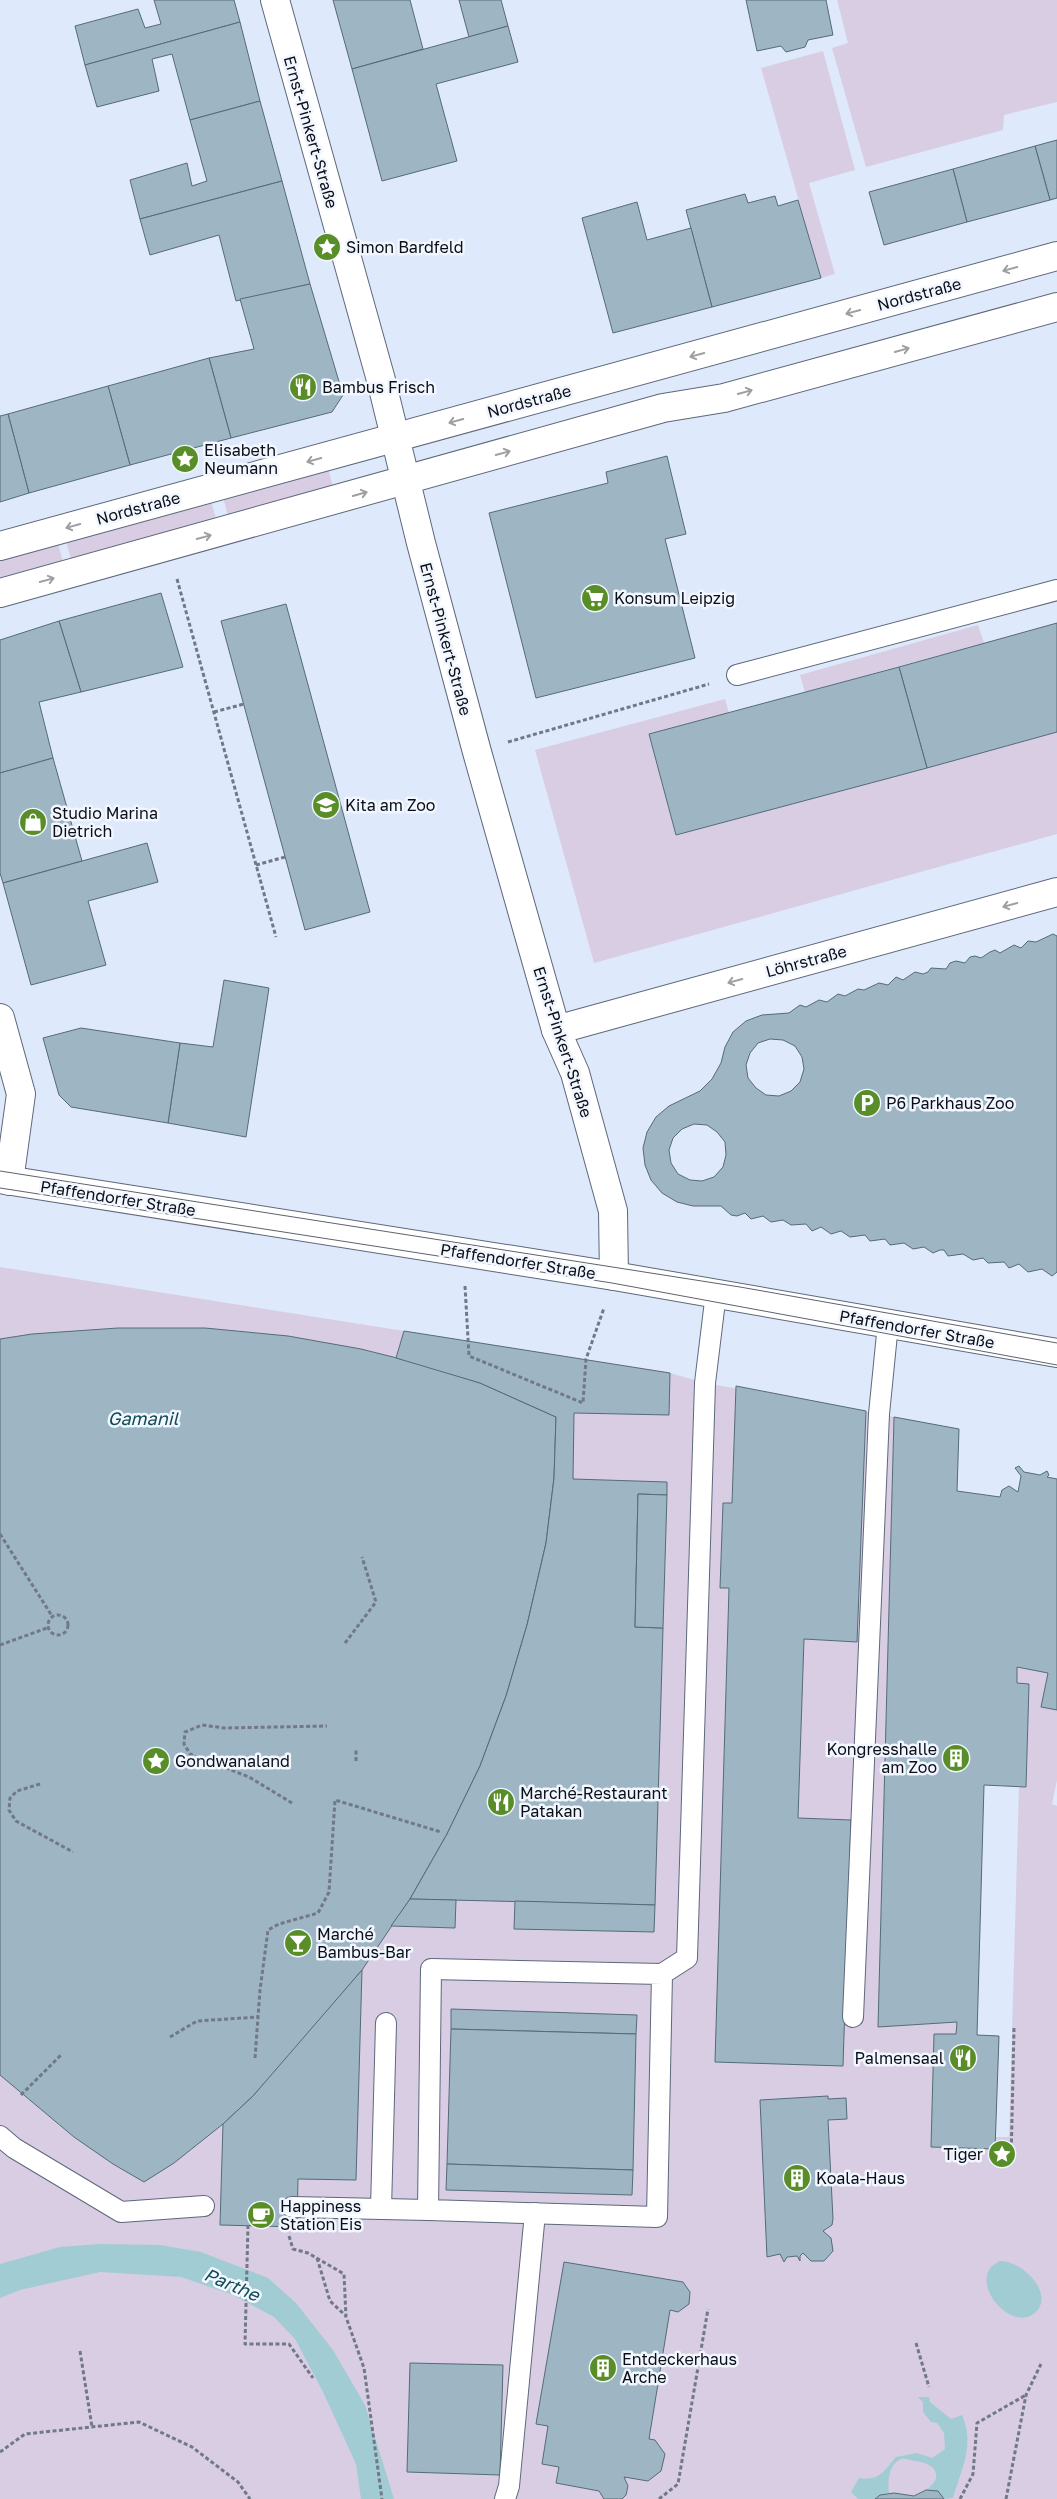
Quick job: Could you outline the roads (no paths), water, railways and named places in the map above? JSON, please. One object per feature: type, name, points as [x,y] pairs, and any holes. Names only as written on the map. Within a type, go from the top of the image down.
[{"type":"street","name":"Ernst-Pinkert-Straße","points":[[274,0],[395,438],[477,752],[556,1030],[576,1073],[613,1211],[614,1276]]},
{"type":"street","name":"Nordstraße","points":[[0,546],[1057,256]]},
{"type":"street","points":[[0,593],[663,408],[724,398],[1057,307]]},
{"type":"street","name":"Löhrstraße","points":[[556,1030],[1057,892]]},
{"type":"street","points":[[0,1018],[21,1094],[4,1180]]},
{"type":"street","name":"Pfaffendorfer Straße","points":[[4,1180],[614,1276],[1046,1351],[1057,1369]]},
{"type":"lane","points":[[737,675],[1057,590]]},
{"type":"lane","points":[[428,2210],[431,1969],[662,1974],[687,1958],[706,1383],[716,1293]]},
{"type":"lane","points":[[853,2018],[879,1414],[888,1324]]},
{"type":"lane","points":[[292,2206],[657,2217],[662,1974]]},
{"type":"lane","points":[[381,2209],[386,2023]]},
{"type":"lane","points":[[0,2136],[14,2148],[121,2212],[204,2206]]},
{"type":"lane","points":[[505,2499],[509,2486],[535,2213]]},
{"type":"water","name":"Parthe","points":[[99,2244],[160,2245],[201,2252],[268,2278],[296,2303],[333,2350],[365,2405],[394,2499],[361,2499],[356,2464],[323,2392],[295,2339],[274,2317],[233,2295],[181,2277],[100,2272],[20,2290],[0,2298],[0,2264],[60,2247]]},
{"type":"water","points":[[1000,2261],[1017,2266],[1033,2279],[1041,2296],[1041,2304],[1036,2312],[1026,2317],[1015,2316],[1004,2311],[995,2302],[986,2279],[990,2269]]},
{"type":"water","points":[[918,2397],[929,2397],[930,2402],[951,2419],[962,2415],[966,2426],[966,2456],[953,2498],[944,2499],[938,2491],[926,2490],[935,2480],[936,2475],[932,2467],[922,2462],[903,2459],[895,2463],[891,2470],[889,2493],[880,2495],[875,2499],[858,2499],[851,2492],[859,2478],[872,2478],[881,2474],[896,2457],[917,2453],[932,2458],[945,2449],[944,2433],[937,2423],[931,2422],[923,2412],[923,2402]]},
{"type":"tram line","points":[[0,1171],[740,1287],[1057,1343]]},
{"type":"tram line","points":[[0,1188],[612,1283],[1057,1365]]},
{"type":"place","name":"Simon Bardfeld","points":[[327,247]]},
{"type":"place","name":"Bambus Frisch","points":[[303,387]]},
{"type":"place","name":"Elisabeth Neumann","points":[[185,459]]},
{"type":"place","name":"Konsum Leipzig","points":[[595,598]]},
{"type":"place","name":"Kita am Zoo","points":[[326,805]]},
{"type":"place","name":"Studio Marina Dietrich","points":[[33,822]]},
{"type":"place","name":"P6 Parkhaus Zoo","points":[[867,1103]]},
{"type":"place","name":"Kongresshalle am Zoo","points":[[956,1758]]},
{"type":"place","name":"Gondwanaland","points":[[156,1761]]},
{"type":"place","name":"Marché-Restaurant Patakan","points":[[501,1802]]},
{"type":"place","name":"Marché Bambus-Bar","points":[[298,1943]]},
{"type":"place","name":"Palmensaal","points":[[963,2058]]},
{"type":"place","name":"Tiger","points":[[1002,2154]]},
{"type":"place","name":"Koala-Haus","points":[[797,2178]]},
{"type":"place","name":"Happiness Station Eis","points":[[261,2215]]},
{"type":"place","name":"Entdeckerhaus Arche","points":[[603,2368]]},
{"type":"water label","name":"Gamanil","points":[[143,1418]]}]
